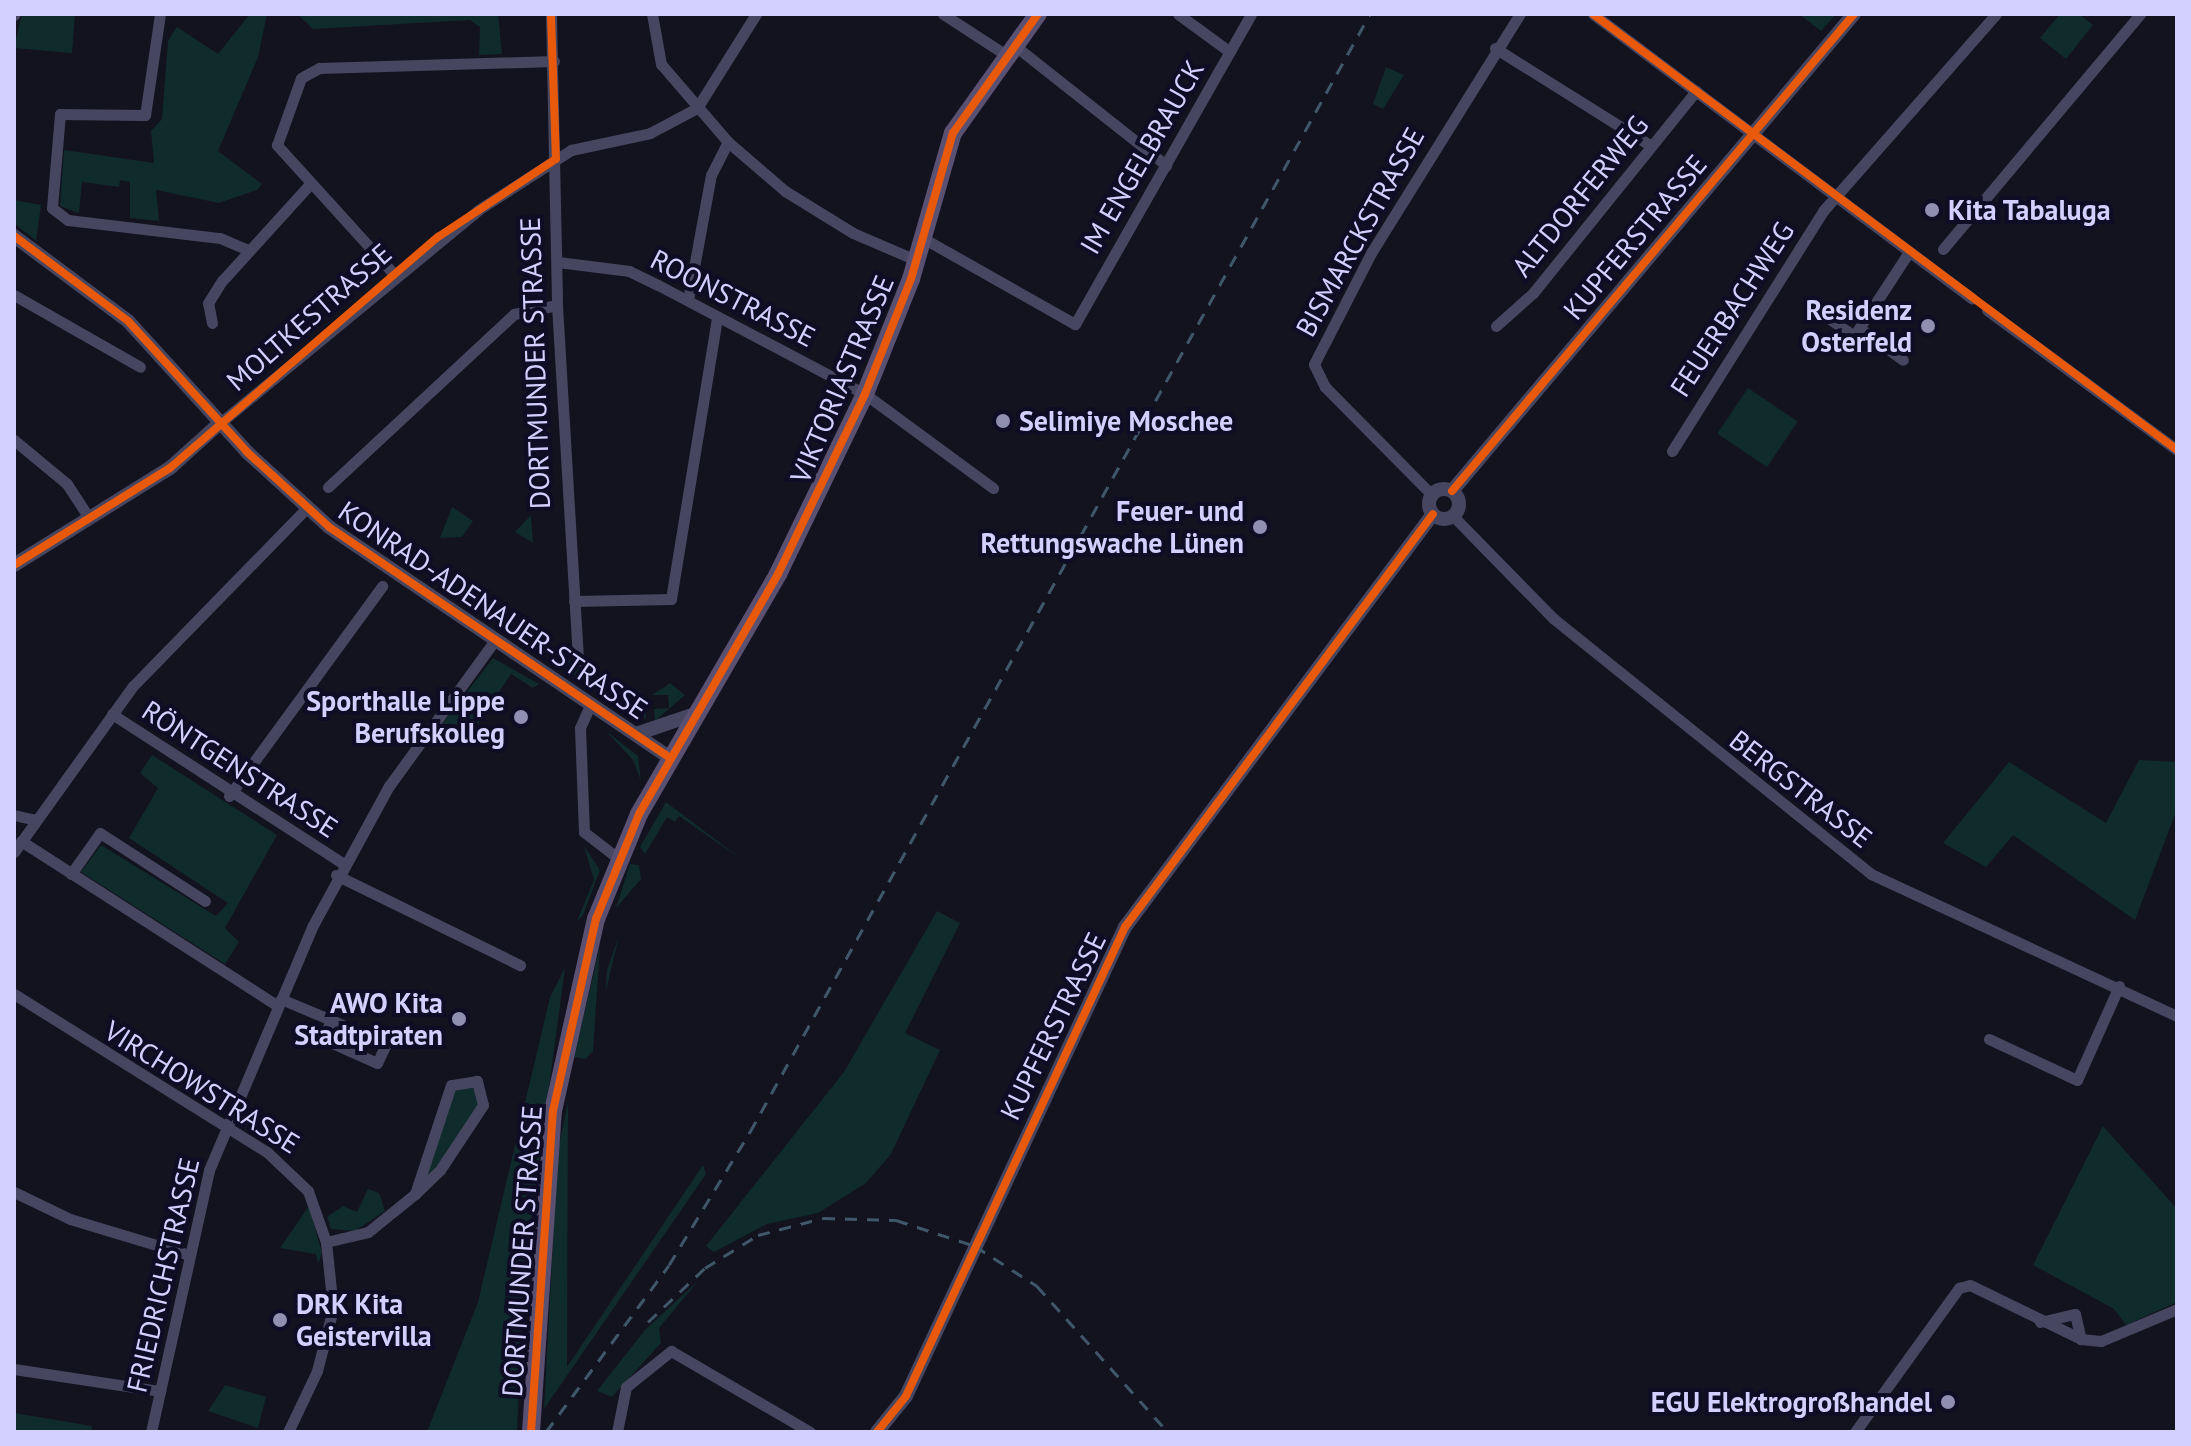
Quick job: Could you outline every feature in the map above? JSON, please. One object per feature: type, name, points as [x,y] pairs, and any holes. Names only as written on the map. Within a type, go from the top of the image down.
[{"type":"main road","name":"VIKTORIASTRASSE","points":[[669,757],[778,574],[865,394],[916,260],[953,133],[1038,14]]},
{"type":"main road","name":"DORTMUNDER STRASSE","points":[[532,1425],[560,1067],[586,954],[619,859],[669,757]]},
{"type":"street","points":[[160,14],[145,115],[60,114],[52,208],[68,220],[220,238],[246,249]]},
{"type":"street","name":"DORTMUNDER STRASSE","points":[[551,14],[557,305],[578,661]]},
{"type":"street","points":[[652,14],[661,64],[728,142],[785,191],[853,233],[916,260]]},
{"type":"street","points":[[697,108],[756,14]]},
{"type":"street","points":[[943,14],[1010,50],[1166,165]]},
{"type":"street","points":[[1178,14],[1230,52]]},
{"type":"street","name":"IM ENGELBRAUCK","points":[[921,237],[1075,324],[1251,14]]},
{"type":"street","name":"BISMARCKSTRASSE","points":[[1432,495],[1325,387],[1314,364],[1365,262],[1495,48],[1520,14]]},
{"type":"street","points":[[1593,14],[1972,299]]},
{"type":"street","name":"KUPFERSTRASSE","points":[[1452,491],[1854,14]]},
{"type":"street","name":"FEUERBACHWEG","points":[[1672,451],[1740,334],[1837,196],[1996,14]]},
{"type":"street","points":[[1943,249],[2140,14]]},
{"type":"street","points":[[1495,48],[1651,146]]},
{"type":"street","points":[[393,273],[277,145],[308,70],[554,61]]},
{"type":"street","name":"ALTDORFERWEG","points":[[1496,326],[1533,293],[1696,91]]},
{"type":"street","name":"MOLTKESTRASSE","points":[[14,565],[88,516],[170,468],[393,273],[556,159],[650,133],[697,108]]},
{"type":"street","points":[[688,300],[711,175],[728,142]]},
{"type":"street","points":[[212,323],[208,303],[246,249],[311,183]]},
{"type":"street","name":"KONRAD-ADENAUER-STRASSE","points":[[14,236],[121,314],[220,423],[306,509],[495,640],[587,709],[636,734],[669,757]]},
{"type":"street","points":[[1820,312],[1854,336],[1909,252]]},
{"type":"street","name":"ROONSTRASSE","points":[[558,262],[629,271],[688,300],[865,394],[993,488]]},
{"type":"street","points":[[14,295],[140,367]]},
{"type":"street","points":[[328,487],[514,314],[557,305]]},
{"type":"street","points":[[1987,310],[2177,450]]},
{"type":"street","points":[[574,601],[671,599],[717,317]]},
{"type":"street","points":[[1861,329],[1903,360]]},
{"type":"street","points":[[14,440],[67,484],[88,516]]},
{"type":"street","points":[[1452,491],[1459,504],[1453,516],[1433,514],[1432,495],[1452,491]]},
{"type":"street","points":[[306,509],[195,616],[112,714],[18,846],[71,874],[280,1002],[331,1020],[386,1044],[377,1063],[323,1039],[331,1020]]},
{"type":"street","name":"KUPFERSTRASSE","points":[[877,1432],[906,1396],[1125,927],[1433,514]]},
{"type":"street","name":"BERGSTRASSE","points":[[1453,516],[1563,627],[1871,874],[2119,986],[2177,1016]]},
{"type":"street","points":[[229,796],[382,586]]},
{"type":"street","name":"FRIEDRICHSTRASSE","points":[[151,1432],[189,1255],[227,1127],[280,1002],[342,863],[411,753],[495,640]]},
{"type":"street","points":[[587,709],[584,832],[619,859]]},
{"type":"street","name":"RÖNTGENSTRASSE","points":[[112,714],[229,796],[342,863]]},
{"type":"street","name":"KONRAD-ADENAUER-STRASSE","points":[[636,734],[695,714]]},
{"type":"street","points":[[14,815],[35,820]]},
{"type":"street","points":[[71,874],[100,833],[205,901]]},
{"type":"street","name":"RÖNTGENSTRASSE","points":[[336,875],[520,965]]},
{"type":"street","points":[[1989,1039],[2077,1080],[2119,986]]},
{"type":"street","name":"VIRCHOWSTRASSE","points":[[14,994],[227,1127],[300,1179],[326,1242],[329,1334],[288,1432]]},
{"type":"street","points":[[326,1242],[368,1232],[415,1194],[474,1124],[484,1094],[477,1081],[451,1085],[415,1194]]},
{"type":"street","points":[[14,1192],[80,1223],[189,1255]]},
{"type":"street","points":[[1855,1432],[1959,1288],[1970,1285],[2040,1322],[2081,1339],[2101,1341],[2177,1309]]},
{"type":"street","points":[[2040,1322],[2075,1314],[2081,1339]]},
{"type":"street","points":[[617,1432],[626,1387],[667,1351],[810,1432]]},
{"type":"street","points":[[14,1369],[160,1391]]},
{"type":"green space","points":[[22,14],[75,14],[72,53],[14,48]]},
{"type":"green space","points":[[250,14],[267,14],[258,57],[218,151],[262,184],[257,190],[219,203],[156,190],[159,221],[130,218],[130,182],[120,180],[119,187],[82,182],[79,213],[60,206],[64,150],[154,163],[151,131],[162,119],[168,41],[177,27],[218,54]]},
{"type":"green space","points":[[297,14],[498,14],[502,54],[479,55],[480,27],[470,20],[313,29]]},
{"type":"green space","points":[[1799,14],[1823,16],[1836,14],[1821,31]]},
{"type":"green space","points":[[2060,14],[2079,14],[2093,25],[2066,59],[2040,38]]},
{"type":"green space","points":[[1386,67],[1404,75],[1383,109],[1373,104]]},
{"type":"green space","points":[[14,200],[41,205],[36,241],[14,223]]},
{"type":"green space","points":[[1748,388],[1798,422],[1767,467],[1717,434]]},
{"type":"green space","points":[[452,507],[473,521],[462,537],[440,538]]},
{"type":"green space","points":[[531,515],[533,543],[515,532]]},
{"type":"green space","points":[[565,657],[589,676],[595,689],[556,663]]},
{"type":"green space","points":[[493,658],[539,684],[533,688],[511,674],[467,740],[442,724]]},
{"type":"green space","points":[[670,683],[685,695],[655,721],[654,709],[669,708],[668,695],[652,695]]},
{"type":"green space","points":[[643,691],[630,696],[630,709],[646,709],[646,719],[601,692]]},
{"type":"green space","points":[[606,731],[638,756],[641,781],[633,760]]},
{"type":"green space","points":[[152,755],[277,835],[225,928],[239,942],[225,964],[81,872],[101,845],[216,916],[228,903],[129,838],[158,788],[140,773]]},
{"type":"green space","points":[[2139,760],[2177,762],[2177,809],[2135,920],[2013,835],[1986,867],[1943,843],[2009,762],[2106,823]]},
{"type":"green space","points":[[666,802],[744,861],[679,816],[675,822],[667,817],[645,854],[640,847]]},
{"type":"green space","points":[[584,846],[600,870],[583,915],[577,921],[594,880]]},
{"type":"green space","points":[[630,864],[639,865],[641,879],[616,908]]},
{"type":"green space","points":[[937,911],[960,923],[905,1033],[940,1050],[891,1154],[866,1183],[818,1213],[767,1224],[714,1252],[706,1246],[844,1072]]},
{"type":"green space","points":[[619,936],[606,990],[603,1035],[607,970]]},
{"type":"green space","points":[[600,947],[593,1051],[586,1059],[574,1057]]},
{"type":"green space","points":[[565,968],[525,1266],[517,1432],[427,1432],[478,1302],[550,997]]},
{"type":"green space","points":[[472,1082],[480,1104],[455,1147],[426,1177],[454,1086]]},
{"type":"green space","points":[[568,1102],[567,1367],[703,1165],[706,1174],[544,1409],[558,1150]]},
{"type":"green space","points":[[2103,1126],[2177,1209],[2177,1302],[2126,1325],[2114,1309],[2033,1265]]},
{"type":"green space","points":[[368,1189],[379,1193],[385,1211],[355,1231],[331,1229],[327,1217],[343,1206],[357,1212]]},
{"type":"green space","points":[[309,1206],[322,1253],[318,1264],[316,1254],[280,1248]]},
{"type":"green space","points":[[699,1280],[659,1328],[661,1343],[612,1397],[597,1391],[645,1330]]},
{"type":"green space","points":[[225,1385],[266,1397],[258,1428],[208,1411]]},
{"type":"green space","points":[[14,1413],[92,1426],[91,1432],[14,1432]]},
{"type":"railway","points":[[546,1432],[669,1265],[750,1132],[1370,14]]},
{"type":"railway","points":[[648,1322],[705,1268],[758,1235],[823,1218],[896,1220],[975,1246],[1037,1286],[1168,1432]]},
{"type":"cycle path","points":[[14,565],[170,468],[438,237],[556,159],[551,14]]},
{"type":"cycle path","points":[[531,1432],[553,1111],[596,919],[639,814],[778,574],[865,394],[911,279],[953,133],[1038,14]]},
{"type":"cycle path","points":[[1593,14],[2177,450]]},
{"type":"cycle path","points":[[1452,491],[1854,14]]},
{"type":"cycle path","points":[[14,236],[128,321],[247,452],[329,527],[669,757]]},
{"type":"cycle path","points":[[877,1432],[906,1396],[1125,927],[1433,514]]},
{"type":"place","name":"Kita Tabaluga","points":[[1932,210]]},
{"type":"place","name":"Residenz Osterfeld","points":[[1928,326]]},
{"type":"place","name":"Selimiye Moschee","points":[[1003,421]]},
{"type":"place","name":"Feuer- und Rettungswache Lünen","points":[[1260,527]]},
{"type":"place","name":"Sporthalle Lippe Berufskolleg","points":[[521,717]]},
{"type":"place","name":"AWO Kita Stadtpiraten","points":[[459,1019]]},
{"type":"place","name":"DRK Kita Geistervilla","points":[[280,1320]]},
{"type":"place","name":"EGU Elektrogroßhandel","points":[[1948,1402]]}]
